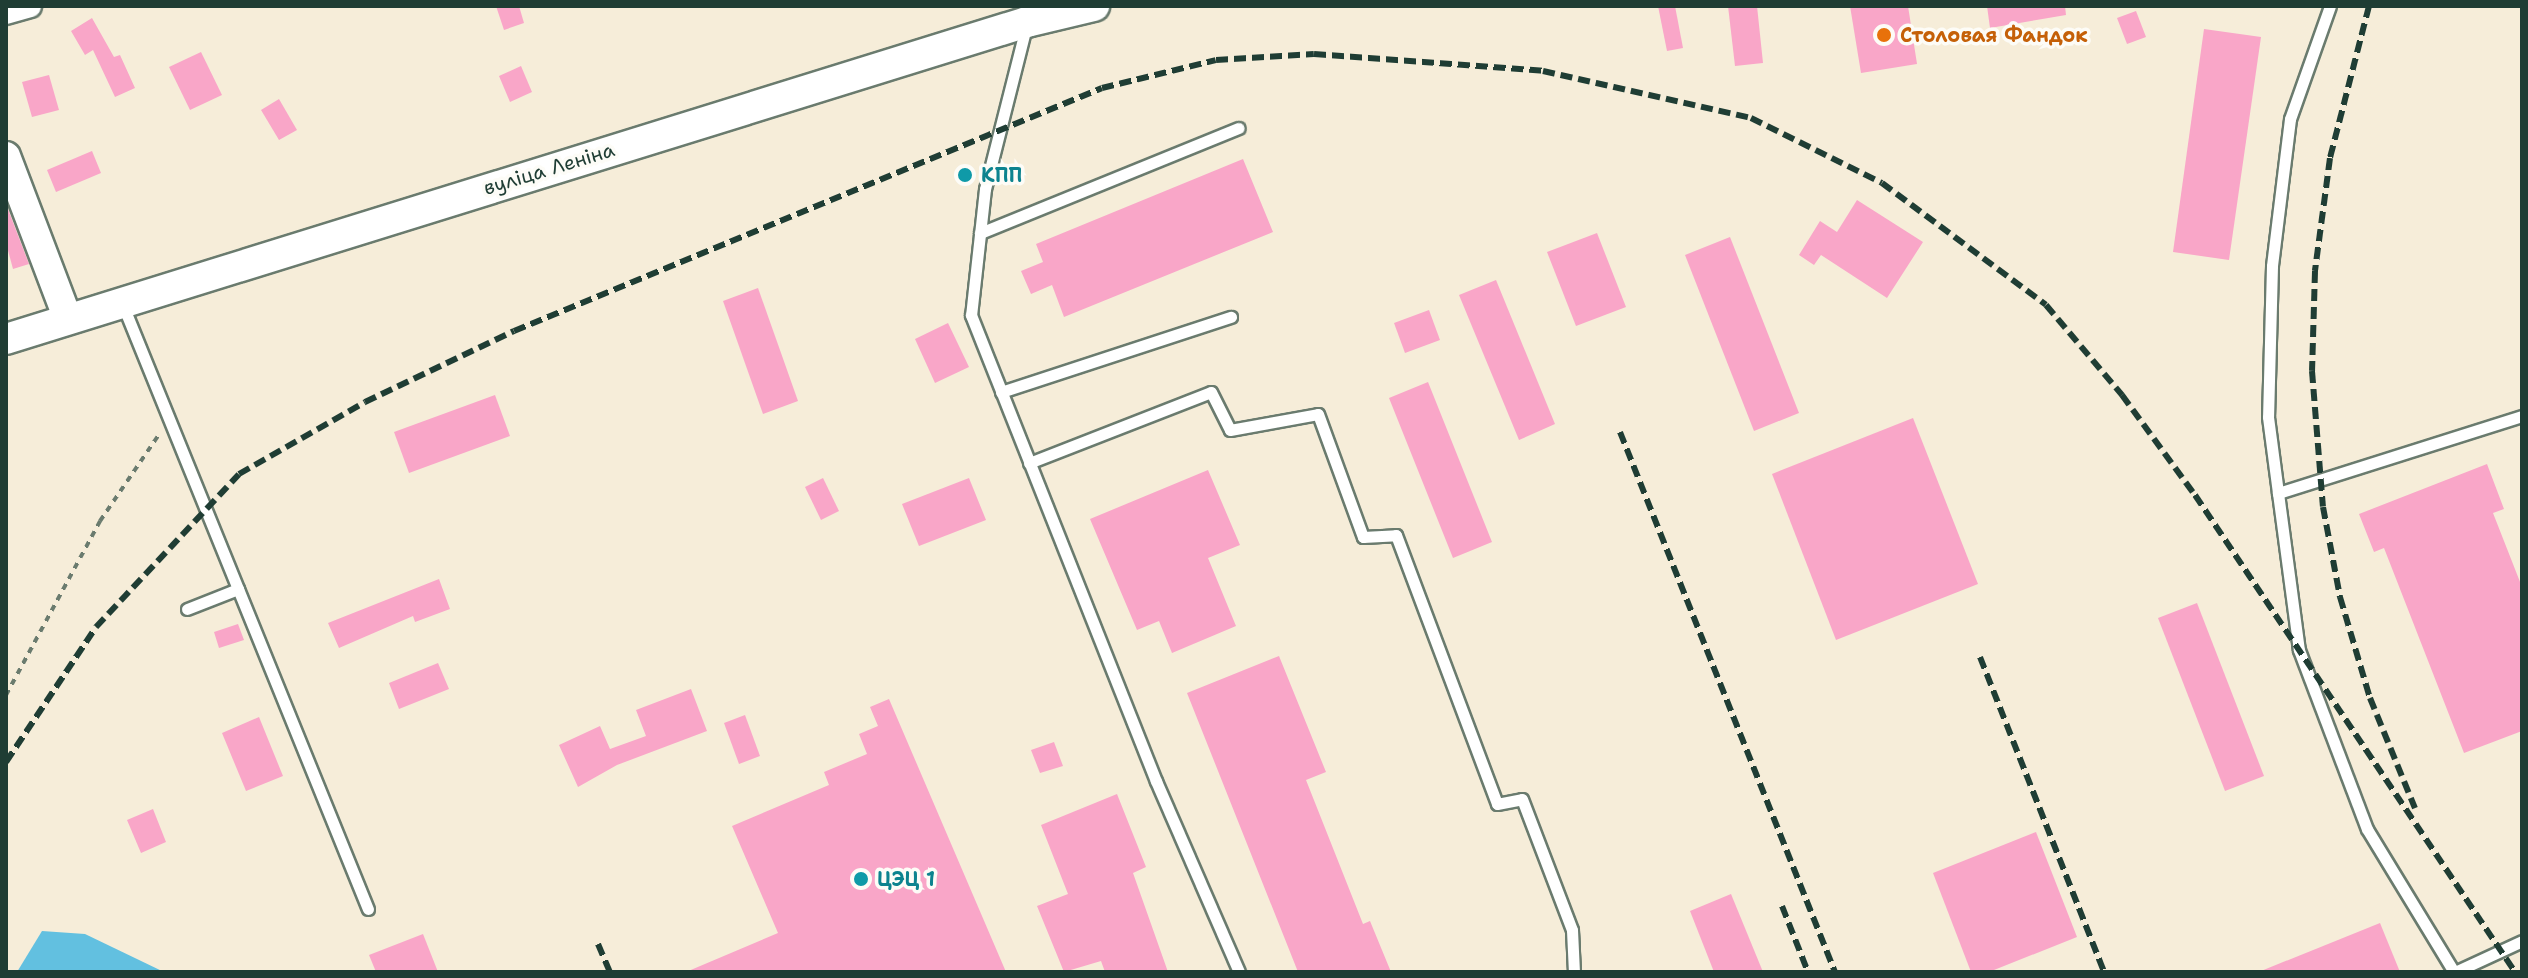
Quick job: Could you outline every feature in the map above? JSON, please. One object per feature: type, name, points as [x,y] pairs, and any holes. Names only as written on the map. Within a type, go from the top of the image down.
[{"type":"main road","name":"вуліца Леніна","points":[[6,339],[1027,22],[1094,6]]},
{"type":"street","points":[[6,13],[30,6]]},
{"type":"street","points":[[6,156],[68,319]]},
{"type":"lane","points":[[2330,6],[2290,119],[2272,266],[2268,417],[2299,650],[2367,829],[2455,972],[2522,941]]},
{"type":"lane","points":[[1027,22],[985,189],[971,315],[1239,972]]},
{"type":"lane","points":[[980,233],[1239,128]]},
{"type":"lane","points":[[121,303],[368,909]]},
{"type":"lane","points":[[1001,392],[1231,317]]},
{"type":"lane","points":[[1029,463],[1211,392],[1230,430],[1318,414],[1363,537],[1396,535],[1497,804],[1522,799],[1572,930],[1574,972]]},
{"type":"lane","points":[[2278,493],[2522,416]]},
{"type":"lane","points":[[187,609],[238,589]]},
{"type":"path","points":[[6,695],[100,521],[169,421]]},
{"type":"water","points":[[42,931],[85,934],[164,972],[17,972]]},
{"type":"building","points":[[496,6],[519,6],[524,23],[504,30]]},
{"type":"building","points":[[1658,6],[1675,6],[1683,48],[1667,51]]},
{"type":"building","points":[[1728,6],[1757,6],[1763,63],[1735,66]]},
{"type":"building","name":"Столовая Фандок","points":[[1850,6],[1908,6],[1917,64],[1861,73]]},
{"type":"building","points":[[1987,6],[2065,6],[2066,15],[1990,28]]},
{"type":"building","points":[[2136,11],[2146,37],[2127,44],[2117,18]]},
{"type":"building","points":[[92,18],[114,57],[120,55],[135,88],[115,97],[93,50],[85,55],[71,31]]},
{"type":"building","points":[[2204,29],[2261,37],[2229,260],[2173,252]]},
{"type":"building","points":[[201,52],[222,95],[190,110],[169,67]]},
{"type":"building","points":[[521,66],[532,92],[510,102],[499,76]]},
{"type":"building","points":[[49,75],[59,110],[32,117],[22,82]]},
{"type":"building","points":[[279,99],[297,130],[279,140],[261,110]]},
{"type":"building","points":[[92,151],[101,173],[56,192],[47,170]]},
{"type":"building","points":[[1243,159],[1273,232],[1064,317],[1052,285],[1031,294],[1021,271],[1043,262],[1036,244]]},
{"type":"building","points":[[1857,200],[1923,242],[1887,298],[1821,255],[1814,265],[1799,255],[1820,221],[1837,232]]},
{"type":"building","points":[[6,204],[29,264],[13,269],[6,243]]},
{"type":"building","points":[[1597,233],[1626,307],[1576,326],[1547,252]]},
{"type":"building","points":[[1730,237],[1799,413],[1754,431],[1685,255]]},
{"type":"building","points":[[1496,280],[1555,424],[1519,440],[1459,295]]},
{"type":"building","points":[[758,288],[798,401],[763,414],[723,301]]},
{"type":"building","points":[[1429,310],[1440,340],[1405,353],[1394,323]]},
{"type":"building","points":[[948,323],[969,367],[935,383],[915,339]]},
{"type":"building","points":[[1428,382],[1492,542],[1453,558],[1389,398]]},
{"type":"building","points":[[495,395],[510,436],[409,473],[394,432]]},
{"type":"building","points":[[1913,418],[1978,584],[1836,640],[1772,474]]},
{"type":"building","points":[[2487,464],[2504,509],[2493,513],[2522,587],[2522,731],[2464,753],[2384,548],[2374,552],[2359,514]]},
{"type":"building","points":[[1208,470],[1240,545],[1208,558],[1236,626],[1172,653],[1159,621],[1137,630],[1090,519]]},
{"type":"building","points":[[823,478],[839,511],[821,520],[805,487]]},
{"type":"building","points":[[969,478],[986,520],[919,546],[902,504]]},
{"type":"building","points":[[439,579],[450,609],[415,622],[413,616],[339,648],[328,623]]},
{"type":"building","points":[[2197,603],[2264,776],[2225,791],[2158,618]]},
{"type":"building","points":[[238,624],[244,640],[219,648],[214,632]]},
{"type":"building","points":[[1279,656],[1326,772],[1306,780],[1363,924],[1370,921],[1391,972],[1298,972],[1187,693]]},
{"type":"building","points":[[438,663],[449,689],[399,709],[389,683]]},
{"type":"building","points":[[691,689],[707,731],[617,765],[578,787],[559,745],[600,726],[610,749],[646,736],[636,710]]},
{"type":"building","name":"ЦЭЦ 1","points":[[889,699],[1006,972],[686,972],[778,933],[732,826],[829,785],[824,772],[867,754],[859,734],[878,726],[870,707]]},
{"type":"building","points":[[745,715],[760,756],[739,764],[724,723]]},
{"type":"building","points":[[259,717],[283,776],[246,791],[222,733]]},
{"type":"building","points":[[1054,742],[1063,766],[1040,773],[1031,750]]},
{"type":"building","points":[[1117,794],[1146,867],[1133,873],[1168,972],[1105,972],[1101,961],[1064,972],[1037,906],[1068,894],[1041,825]]},
{"type":"building","points":[[153,809],[166,842],[141,853],[127,820]]},
{"type":"building","points":[[2036,832],[2077,937],[1989,972],[1971,972],[1933,873]]},
{"type":"building","points":[[1731,894],[1763,972],[1714,972],[1690,911]]},
{"type":"building","points":[[2380,923],[2400,972],[2261,972],[2261,971]]},
{"type":"building","points":[[423,934],[438,972],[376,972],[369,955]]},
{"type":"railway","points":[[2369,6],[2330,158],[2315,271],[2312,371],[2323,507],[2340,597],[2370,698],[2415,808]]},
{"type":"railway","points":[[6,762],[96,627],[239,474],[365,402],[514,331],[1102,88],[1216,60],[1314,54],[1543,71],[1751,118],[1882,183],[2046,305],[2122,395],[2195,495],[2515,972]]},
{"type":"railway","points":[[1620,432],[1835,972]]},
{"type":"railway","points":[[1980,657],[2104,972]]},
{"type":"railway","points":[[1782,906],[1808,972]]},
{"type":"railway","points":[[598,944],[610,972]]},
{"type":"place","name":"Столовая Фандок","points":[[1884,35]]},
{"type":"place","name":"КПП","points":[[965,175]]},
{"type":"place","name":"ЦЭЦ 1","points":[[861,879]]}]
